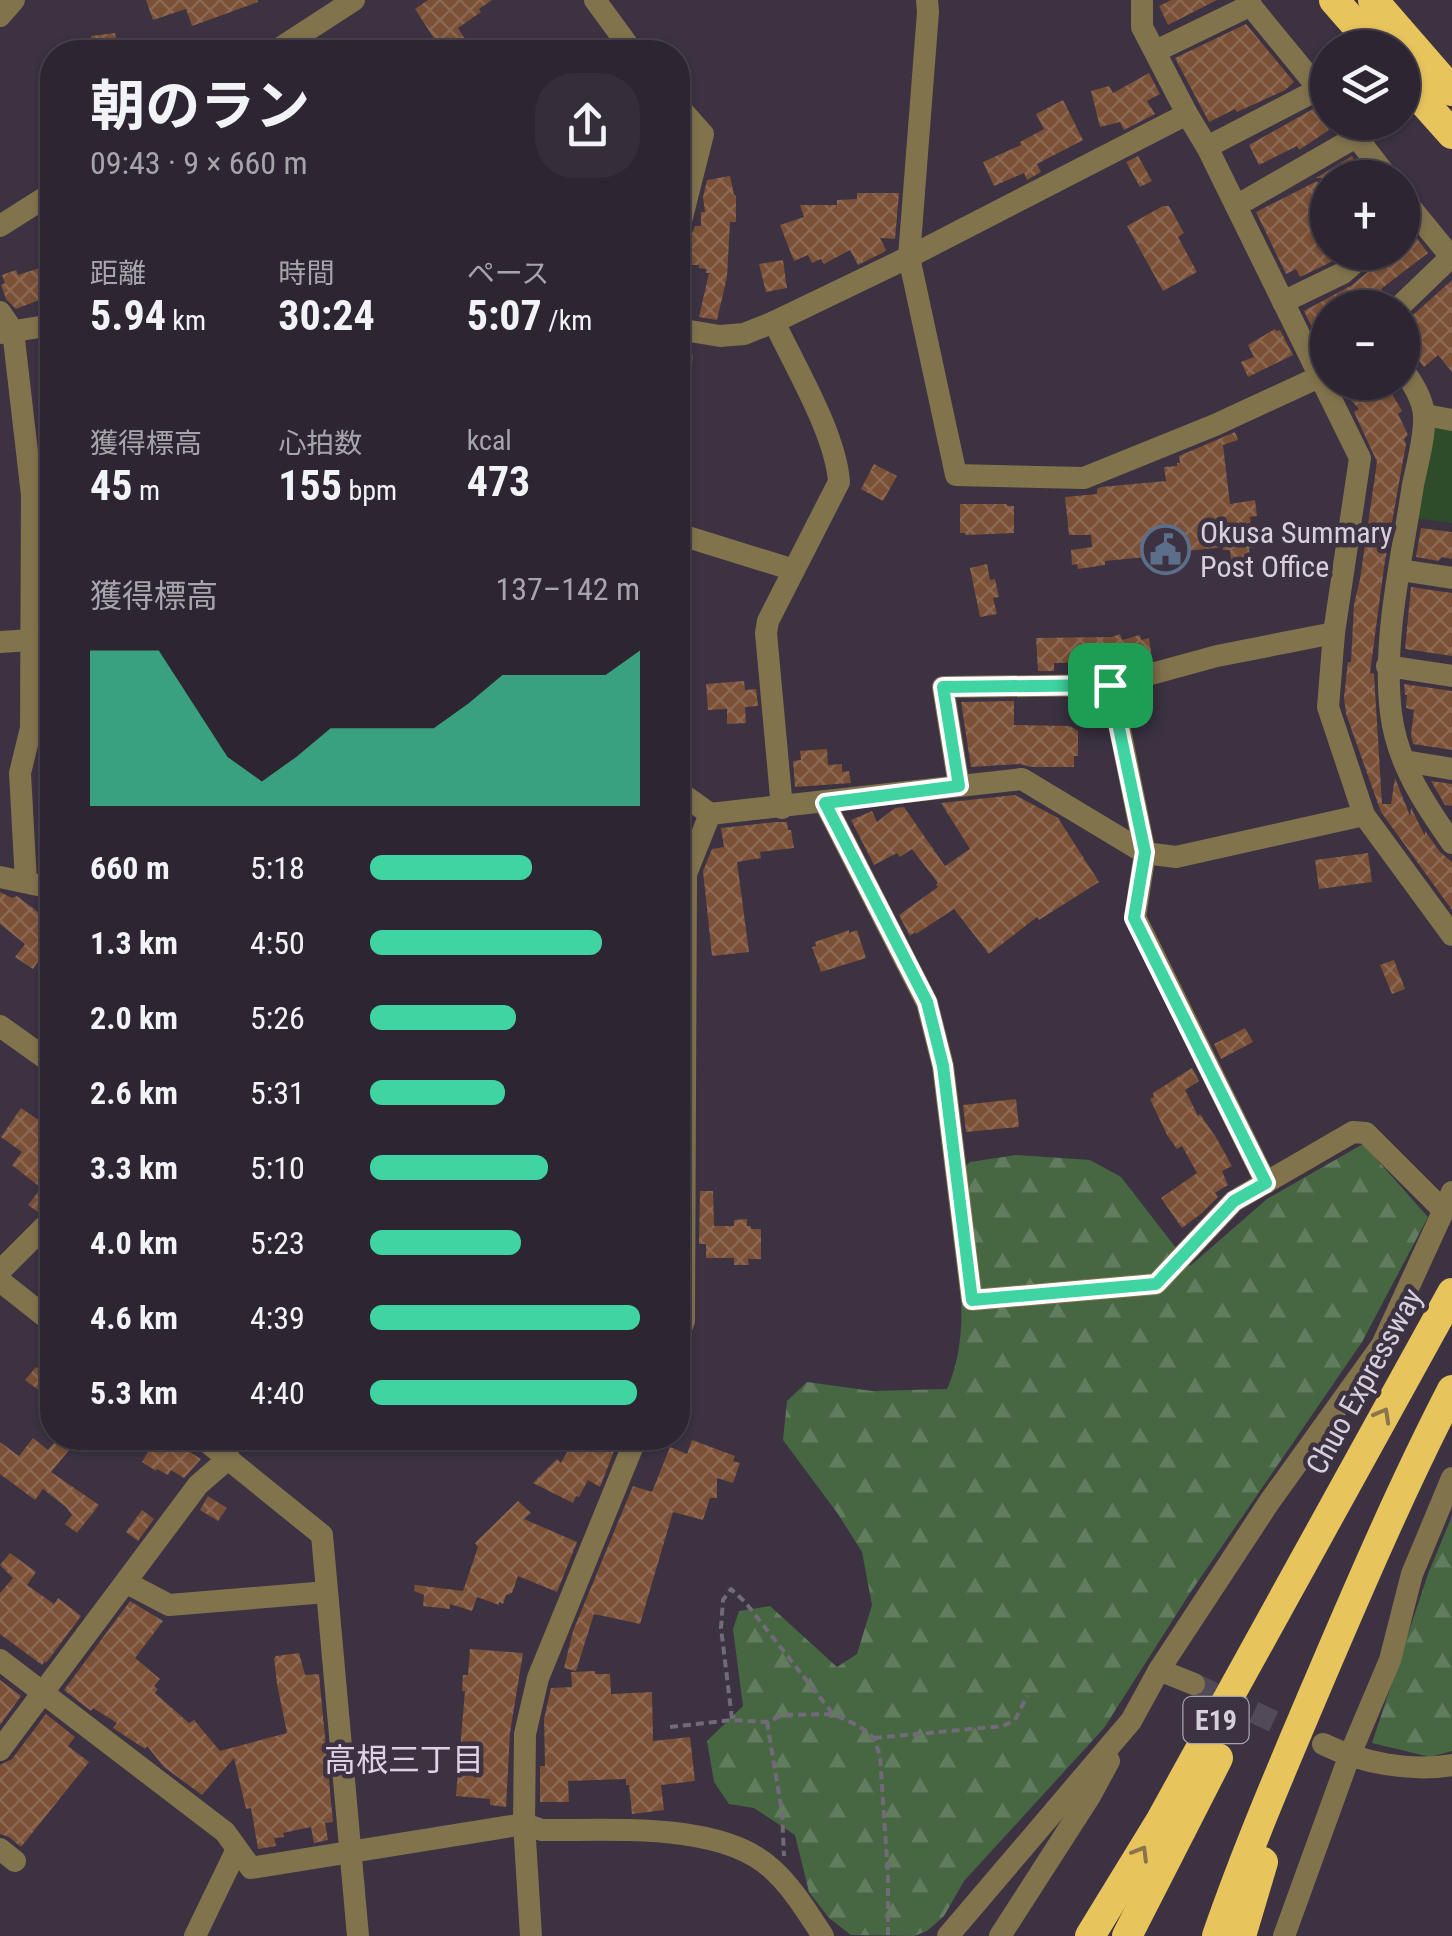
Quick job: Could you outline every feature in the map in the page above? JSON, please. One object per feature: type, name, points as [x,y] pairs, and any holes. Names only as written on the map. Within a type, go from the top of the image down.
[{"type":"highway","points":[[1334,0],[1360,30]]},
{"type":"highway","points":[[1373,0],[1452,90]]},
{"type":"highway","points":[[1420,98],[1452,134]]},
{"type":"highway","name":"Chuo Expressway","points":[[1337,1502],[1452,1294]]},
{"type":"highway","points":[[1216,1936],[1247,1850],[1366,1572],[1452,1390]]},
{"type":"highway","name":"E19","points":[[1090,1936],[1161,1820],[1337,1502]]},
{"type":"highway","name":"E19","points":[[1127,1936],[1264,1668],[1337,1502]]},
{"type":"highway","points":[[1241,1936],[1262,1864],[1366,1572]]},
{"type":"street","points":[[0,16],[14,0]]},
{"type":"street","points":[[306,40],[354,0]]},
{"type":"street","points":[[596,0],[624,40]]},
{"type":"street","points":[[927,0],[908,257],[956,475],[1084,478],[1310,381]]},
{"type":"street","points":[[1142,0],[1142,27],[1310,353]]},
{"type":"street","points":[[1156,52],[1248,3],[1310,78]]},
{"type":"street","points":[[1206,147],[1310,100]]},
{"type":"street","points":[[690,331],[720,336],[744,334],[774,322],[1187,114]]},
{"type":"street","points":[[690,119],[703,134],[690,185]]},
{"type":"street","points":[[1236,206],[1336,140]]},
{"type":"street","points":[[1359,140],[1374,160]]},
{"type":"street","points":[[0,226],[40,201]]},
{"type":"street","points":[[1417,290],[1452,257],[1420,224]]},
{"type":"street","points":[[1283,302],[1346,270]]},
{"type":"street","points":[[774,322],[838,462],[839,482],[768,621],[782,808]]},
{"type":"street","points":[[40,326],[4,325],[32,496],[31,640],[40,711]]},
{"type":"street","points":[[1333,400],[1360,458],[1334,633],[1328,707],[1364,816],[1452,935]]},
{"type":"street","points":[[1419,400],[1425,415],[1387,666],[1391,715],[1404,762],[1416,790],[1452,843]]},
{"type":"street","points":[[1425,415],[1452,420]]},
{"type":"street","points":[[690,538],[794,570]]},
{"type":"street","points":[[1400,570],[1452,578]]},
{"type":"street","points":[[959,786],[943,687],[1110,685],[1217,656],[1334,633]]},
{"type":"street","points":[[0,642],[31,640]]},
{"type":"street","points":[[1387,666],[1452,676]]},
{"type":"street","points":[[1110,685],[1145,852],[1134,918],[1266,1183]]},
{"type":"street","points":[[26,882],[20,773],[40,731]]},
{"type":"street","points":[[1404,762],[1452,769]]},
{"type":"street","points":[[690,799],[710,814],[1022,779],[1145,852],[1176,857],[1364,816]]},
{"type":"street","points":[[825,803],[927,1002],[943,1066],[972,1300],[1156,1284],[1234,1201],[1353,1132],[1366,1132],[1447,1201],[1382,1345],[1270,1501],[1159,1670],[1090,1796],[1000,1936]]},
{"type":"street","points":[[690,864],[710,814]]},
{"type":"street","points":[[0,877],[40,885]]},
{"type":"street","points":[[0,1026],[40,1054]]},
{"type":"street","points":[[0,1271],[40,1231]]},
{"type":"street","points":[[0,1281],[40,1313]]},
{"type":"street","points":[[218,1450],[322,1534],[358,1936]]},
{"type":"street","points":[[530,1936],[524,1824],[525,1734],[538,1678],[631,1450]]},
{"type":"street","points":[[0,1750],[198,1486],[229,1458]]},
{"type":"street","points":[[1284,1936],[1349,1757],[1390,1660],[1412,1574],[1452,1478]]},
{"type":"street","points":[[127,1582],[169,1605],[327,1592]]},
{"type":"street","points":[[0,1660],[225,1832],[251,1868],[524,1824],[542,1830],[689,1833],[730,1844],[769,1865],[790,1886],[823,1936]]},
{"type":"street","points":[[1159,1670],[1194,1684]]},
{"type":"street","points":[[948,1936],[1131,1721]]},
{"type":"street","points":[[1323,1744],[1349,1757],[1416,1768],[1452,1765]]},
{"type":"street","points":[[195,1936],[237,1849]]},
{"type":"path","points":[[732,1720],[721,1628],[723,1600],[731,1589],[833,1714]]},
{"type":"path","points":[[874,1738],[1003,1726],[1015,1720],[1027,1696]]},
{"type":"path","points":[[670,1727],[833,1714],[874,1738],[882,1773],[888,1936]]},
{"type":"path","points":[[766,1722],[782,1812],[783,1880]]},
{"type":"green space","points":[[1435,427],[1452,428],[1452,523],[1415,518]]},
{"type":"green space","points":[[1363,1144],[1428,1217],[1362,1342],[1190,1593],[1104,1728],[964,1881],[944,1916],[927,1931],[914,1936],[851,1935],[829,1918],[809,1892],[795,1835],[754,1808],[729,1804],[714,1782],[707,1741],[743,1706],[733,1629],[739,1611],[770,1606],[837,1667],[857,1654],[872,1605],[862,1552],[783,1440],[787,1401],[807,1382],[872,1391],[947,1389],[960,1340],[961,1314],[948,1183],[970,1162],[1016,1155],[1090,1160],[1121,1177],[1190,1266],[1267,1199]]},
{"type":"green space","points":[[1452,1516],[1452,1751],[1430,1757],[1372,1743],[1428,1574]]},
{"type":"building","points":[[146,0],[258,2],[192,26],[186,9],[153,20]]},
{"type":"building","points":[[428,0],[492,0],[458,28],[466,40],[435,40],[415,9]]},
{"type":"building","points":[[1171,0],[1217,0],[1168,25],[1159,6]]},
{"type":"building","points":[[1246,24],[1294,82],[1285,90],[1209,122],[1175,58]]},
{"type":"building","points":[[115,33],[116,40],[92,40],[91,36]]},
{"type":"building","points":[[1149,73],[1160,94],[1147,101],[1155,114],[1124,130],[1120,122],[1100,127],[1091,91],[1109,86],[1113,93]]},
{"type":"building","points":[[1063,100],[1083,140],[1037,164],[1041,172],[1027,180],[1024,173],[994,186],[983,162],[1021,145],[1020,142],[1044,129],[1036,114]]},
{"type":"building","points":[[1310,111],[1310,140],[1314,140],[1299,150],[1297,146],[1259,165],[1249,145]]},
{"type":"building","points":[[1138,156],[1152,181],[1140,187],[1126,162]]},
{"type":"building","points":[[730,176],[736,196],[736,222],[730,222],[727,277],[717,320],[699,317],[709,273],[699,265],[690,265],[690,239],[695,226],[701,226],[707,180]]},
{"type":"building","points":[[1310,185],[1310,270],[1314,270],[1300,277],[1296,269],[1286,274],[1256,212]]},
{"type":"building","points":[[857,193],[899,193],[895,239],[880,238],[886,250],[858,265],[850,250],[824,264],[821,259],[812,263],[808,255],[794,261],[780,225],[804,217],[800,205],[837,205],[837,200],[857,199]]},
{"type":"building","points":[[1169,206],[1184,233],[1178,237],[1197,272],[1163,291],[1127,226]]},
{"type":"building","points":[[1420,243],[1428,253],[1420,259]]},
{"type":"building","points":[[783,260],[787,288],[766,292],[759,264]]},
{"type":"building","points":[[40,268],[40,300],[16,309],[6,299],[1,285],[5,283],[2,275],[16,270],[18,275]]},
{"type":"building","points":[[1370,270],[1406,270],[1382,290],[1343,290]]},
{"type":"building","points":[[1452,280],[1452,372],[1438,355],[1424,367],[1420,362],[1420,309]]},
{"type":"building","points":[[1275,329],[1280,330],[1293,355],[1248,377],[1241,362],[1254,357],[1248,345]]},
{"type":"building","points":[[1351,400],[1396,400],[1408,435],[1404,439],[1370,673],[1374,674],[1382,804],[1391,804],[1395,778],[1410,816],[1411,808],[1425,836],[1425,831],[1452,862],[1452,910],[1381,812],[1346,714],[1344,697],[1351,662],[1354,604],[1377,462],[1354,412],[1359,409]]},
{"type":"building","points":[[1235,432],[1238,440],[1223,445],[1230,504],[1255,500],[1257,516],[1250,517],[1254,547],[1249,548],[1250,558],[1231,561],[1230,550],[1223,547],[1105,561],[1105,565],[1078,569],[1077,564],[1072,565],[1071,550],[1092,547],[1091,535],[1069,535],[1065,497],[1097,494],[1101,487],[1166,481],[1164,467],[1177,466],[1179,456]]},
{"type":"building","points":[[874,464],[897,476],[883,501],[861,489]]},
{"type":"building","points":[[960,504],[1014,506],[1014,533],[960,533]]},
{"type":"building","points":[[1421,528],[1452,532],[1452,559],[1416,557]]},
{"type":"building","points":[[987,564],[999,597],[993,598],[997,614],[980,617],[970,568]]},
{"type":"building","points":[[1411,587],[1452,593],[1452,656],[1405,649]]},
{"type":"building","points":[[1120,634],[1122,640],[1140,635],[1141,640],[1149,638],[1152,658],[1109,670],[1100,670],[1098,662],[1054,663],[1054,671],[1038,671],[1036,638]]},
{"type":"building","points":[[744,681],[745,690],[756,689],[758,706],[745,707],[746,723],[727,724],[727,709],[708,710],[706,684]]},
{"type":"building","points":[[1404,684],[1452,691],[1452,750],[1413,744],[1414,710],[1406,708]]},
{"type":"building","points":[[1014,701],[1014,725],[1070,726],[1078,731],[1074,767],[971,767],[961,702]]},
{"type":"building","points":[[827,749],[828,765],[842,764],[842,772],[849,771],[851,783],[795,787],[793,761],[801,760],[800,751]]},
{"type":"building","points":[[1431,781],[1452,784],[1452,806],[1445,805]]},
{"type":"building","points":[[1015,795],[1058,818],[1099,882],[1039,920],[1037,917],[989,954],[954,909],[910,936],[899,915],[938,887],[938,883],[912,849],[874,865],[851,820],[872,811],[877,822],[895,808],[904,807],[945,866],[970,849],[941,803]]},
{"type":"building","points":[[787,822],[794,848],[760,852],[761,858],[737,862],[749,952],[712,956],[703,871],[712,849],[724,847],[721,828]]},
{"type":"building","points":[[1368,853],[1372,882],[1319,889],[1315,860]]},
{"type":"building","points":[[0,892],[12,898],[17,896],[40,914],[40,959],[33,969],[15,957],[25,944],[0,924]]},
{"type":"building","points":[[857,930],[866,958],[821,972],[812,947],[815,942]]},
{"type":"building","points":[[1394,960],[1405,989],[1392,994],[1380,965]]},
{"type":"building","points":[[1245,1028],[1253,1042],[1221,1059],[1214,1044]]},
{"type":"building","points":[[1192,1068],[1199,1081],[1185,1090],[1232,1166],[1222,1171],[1228,1185],[1215,1193],[1218,1197],[1182,1228],[1161,1198],[1197,1173],[1182,1146],[1177,1149],[1167,1135],[1150,1099],[1153,1093]]},
{"type":"building","points":[[1016,1099],[1019,1127],[966,1132],[963,1105]]},
{"type":"building","points":[[21,1108],[40,1121],[40,1187],[12,1165],[22,1152],[1,1137]]},
{"type":"building","points":[[40,1189],[40,1210],[28,1205]]},
{"type":"building","points":[[700,1191],[713,1191],[714,1226],[734,1226],[734,1220],[747,1219],[751,1229],[761,1229],[761,1259],[748,1259],[749,1265],[734,1265],[734,1258],[706,1258],[706,1244],[699,1244]]},
{"type":"building","points":[[40,1365],[40,1391],[25,1380]]},
{"type":"building","points":[[33,1438],[40,1444],[40,1450],[69,1450],[51,1472],[99,1505],[77,1533],[65,1524],[72,1515],[66,1507],[43,1489],[35,1500],[0,1474],[0,1442],[19,1456]]},
{"type":"building","points":[[692,1440],[735,1456],[733,1461],[740,1463],[733,1483],[717,1478],[717,1498],[710,1498],[703,1520],[673,1512],[640,1624],[594,1614],[576,1671],[564,1668],[573,1631],[633,1486],[652,1492],[669,1450],[687,1454]]},
{"type":"building","points":[[150,1450],[188,1450],[201,1459],[184,1478],[171,1470],[168,1475],[156,1471],[142,1462]]},
{"type":"building","points":[[568,1450],[614,1451],[600,1487],[588,1480],[573,1503],[533,1483],[557,1459],[561,1463]]},
{"type":"building","points":[[208,1496],[227,1508],[218,1521],[200,1510]]},
{"type":"building","points":[[518,1501],[531,1513],[524,1519],[577,1542],[557,1592],[518,1576],[503,1604],[477,1597],[472,1611],[450,1604],[450,1609],[423,1606],[424,1595],[414,1591],[415,1585],[463,1591],[478,1547],[475,1543]]},
{"type":"building","points":[[142,1510],[154,1519],[138,1541],[126,1532]]},
{"type":"building","points":[[10,1553],[36,1572],[27,1585],[54,1604],[58,1598],[81,1616],[42,1665],[0,1634],[0,1593],[13,1578],[0,1565]]},
{"type":"building","points":[[130,1601],[163,1621],[135,1658],[160,1679],[154,1686],[158,1689],[155,1693],[189,1723],[194,1720],[220,1751],[287,1733],[276,1656],[299,1653],[305,1675],[319,1674],[333,1822],[325,1823],[328,1840],[314,1843],[311,1827],[283,1833],[284,1837],[274,1838],[276,1846],[258,1849],[251,1808],[246,1809],[234,1758],[202,1795],[164,1767],[147,1746],[145,1749],[113,1728],[117,1723],[93,1708],[91,1711],[64,1690]]},
{"type":"building","points":[[470,1649],[523,1653],[510,1733],[506,1807],[490,1805],[490,1799],[456,1796],[463,1675],[468,1675]]},
{"type":"building","points":[[571,1672],[610,1674],[611,1694],[652,1692],[653,1741],[690,1737],[695,1781],[661,1785],[664,1810],[632,1814],[626,1779],[568,1781],[569,1802],[540,1802],[540,1766],[545,1766],[544,1719],[551,1688],[572,1687]]},
{"type":"building","points":[[0,1680],[21,1696],[0,1725]]},
{"type":"building","points":[[46,1714],[75,1737],[68,1746],[89,1762],[21,1847],[0,1834],[0,1765],[12,1759]]},
{"type":"tunnel","points":[[1194,1684],[1311,1739]]},
{"type":"place","name":"Okusa Summary Post Office","points":[[1165,549]]},
{"type":"district","name":"高根三丁目","points":[[404,1760]]},
{"type":"route","points":[[1110,685],[1145,852],[1134,918],[1266,1183],[1234,1201],[1156,1284],[972,1300],[943,1066],[927,1002],[825,803],[959,786],[943,687],[1110,685]]}]
